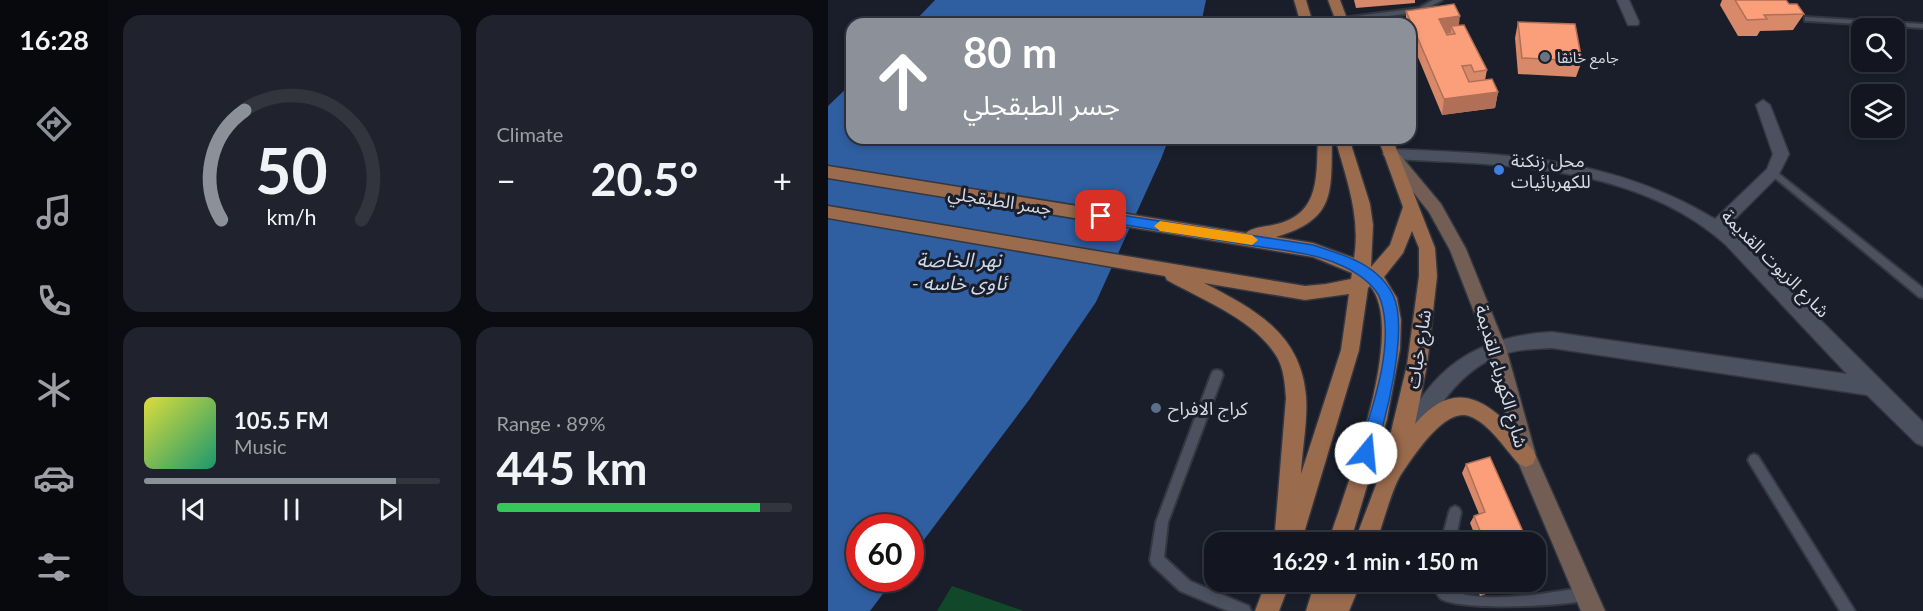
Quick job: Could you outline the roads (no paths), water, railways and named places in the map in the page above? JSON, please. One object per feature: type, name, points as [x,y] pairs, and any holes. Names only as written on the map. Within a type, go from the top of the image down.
[{"type":"main road","points":[[1300,0],[1305,18]]},
{"type":"main road","points":[[1334,0],[1341,18]]},
{"type":"main road","points":[[1234,237],[1276,232],[1306,220],[1313,213],[1320,194],[1324,144]]},
{"type":"main road","points":[[1293,532],[1350,350],[1364,271],[1365,225],[1362,204],[1343,144]]},
{"type":"main road","name":"شارع خبات","points":[[1369,532],[1393,469],[1417,366],[1428,276],[1427,248],[1410,209],[1388,146]]},
{"type":"main road","name":"جسر الطبقجلي","points":[[828,172],[1313,250],[1364,271]]},
{"type":"main road","points":[[828,212],[1305,293],[1338,291],[1364,271],[1386,264],[1406,230],[1410,209]]},
{"type":"main road","points":[[1155,268],[1258,325],[1276,340],[1285,353],[1292,374],[1296,398],[1286,532]]},
{"type":"main road","points":[[1342,532],[1380,407],[1389,365],[1392,332],[1388,298],[1364,271]]},
{"type":"main road","points":[[1393,469],[1434,417],[1446,408],[1459,406],[1472,407],[1486,415],[1526,457]]},
{"type":"main road","points":[[1267,611],[1274,592]]},
{"type":"main road","points":[[1318,611],[1324,592]]},
{"type":"main road","points":[[1337,611],[1345,592]]},
{"type":"street","points":[[1623,0],[1634,22]]},
{"type":"street","points":[[1716,228],[1773,172],[1781,154],[1763,105]]},
{"type":"street","name":"شارع الزيوت القديمة","points":[[1388,146],[1582,170],[1639,187],[1682,206],[1716,228],[1870,386],[1923,436]]},
{"type":"street","name":"شارع الكهرباء القديمة","points":[[1388,146],[1435,208],[1478,295],[1497,348],[1526,457],[1589,603]]},
{"type":"street","points":[[1393,469],[1433,397],[1463,368],[1497,348],[1552,340],[1870,386]]},
{"type":"lane","points":[[1368,18],[1421,10],[1438,0]]},
{"type":"lane","points":[[1808,19],[1923,26]]},
{"type":"lane","points":[[1773,172],[1923,294]]},
{"type":"lane","points":[[1218,375],[1162,522],[1157,560],[1185,586],[1244,611]]},
{"type":"lane","points":[[1754,460],[1848,611]]},
{"type":"lane","points":[[1450,532],[1455,512]]},
{"type":"lane","points":[[1444,592],[1450,601],[1465,608],[1481,610],[1589,603]]},
{"type":"water","points":[[935,0],[1206,0],[1202,18],[918,18]]},
{"type":"water","name":"نهر الخاصة - ئاوی خاسە","points":[[846,89],[846,144],[1167,144],[1096,302],[1029,400],[924,540],[924,514],[846,514],[846,592],[884,592],[870,611],[828,611],[828,106]]},
{"type":"place","name":"جامع خانقا","points":[[1545,57]]},
{"type":"place","name":"محل زنكنة للكهربائيات","points":[[1499,170]]},
{"type":"place","name":"كراج الافراح","points":[[1156,408]]}]
